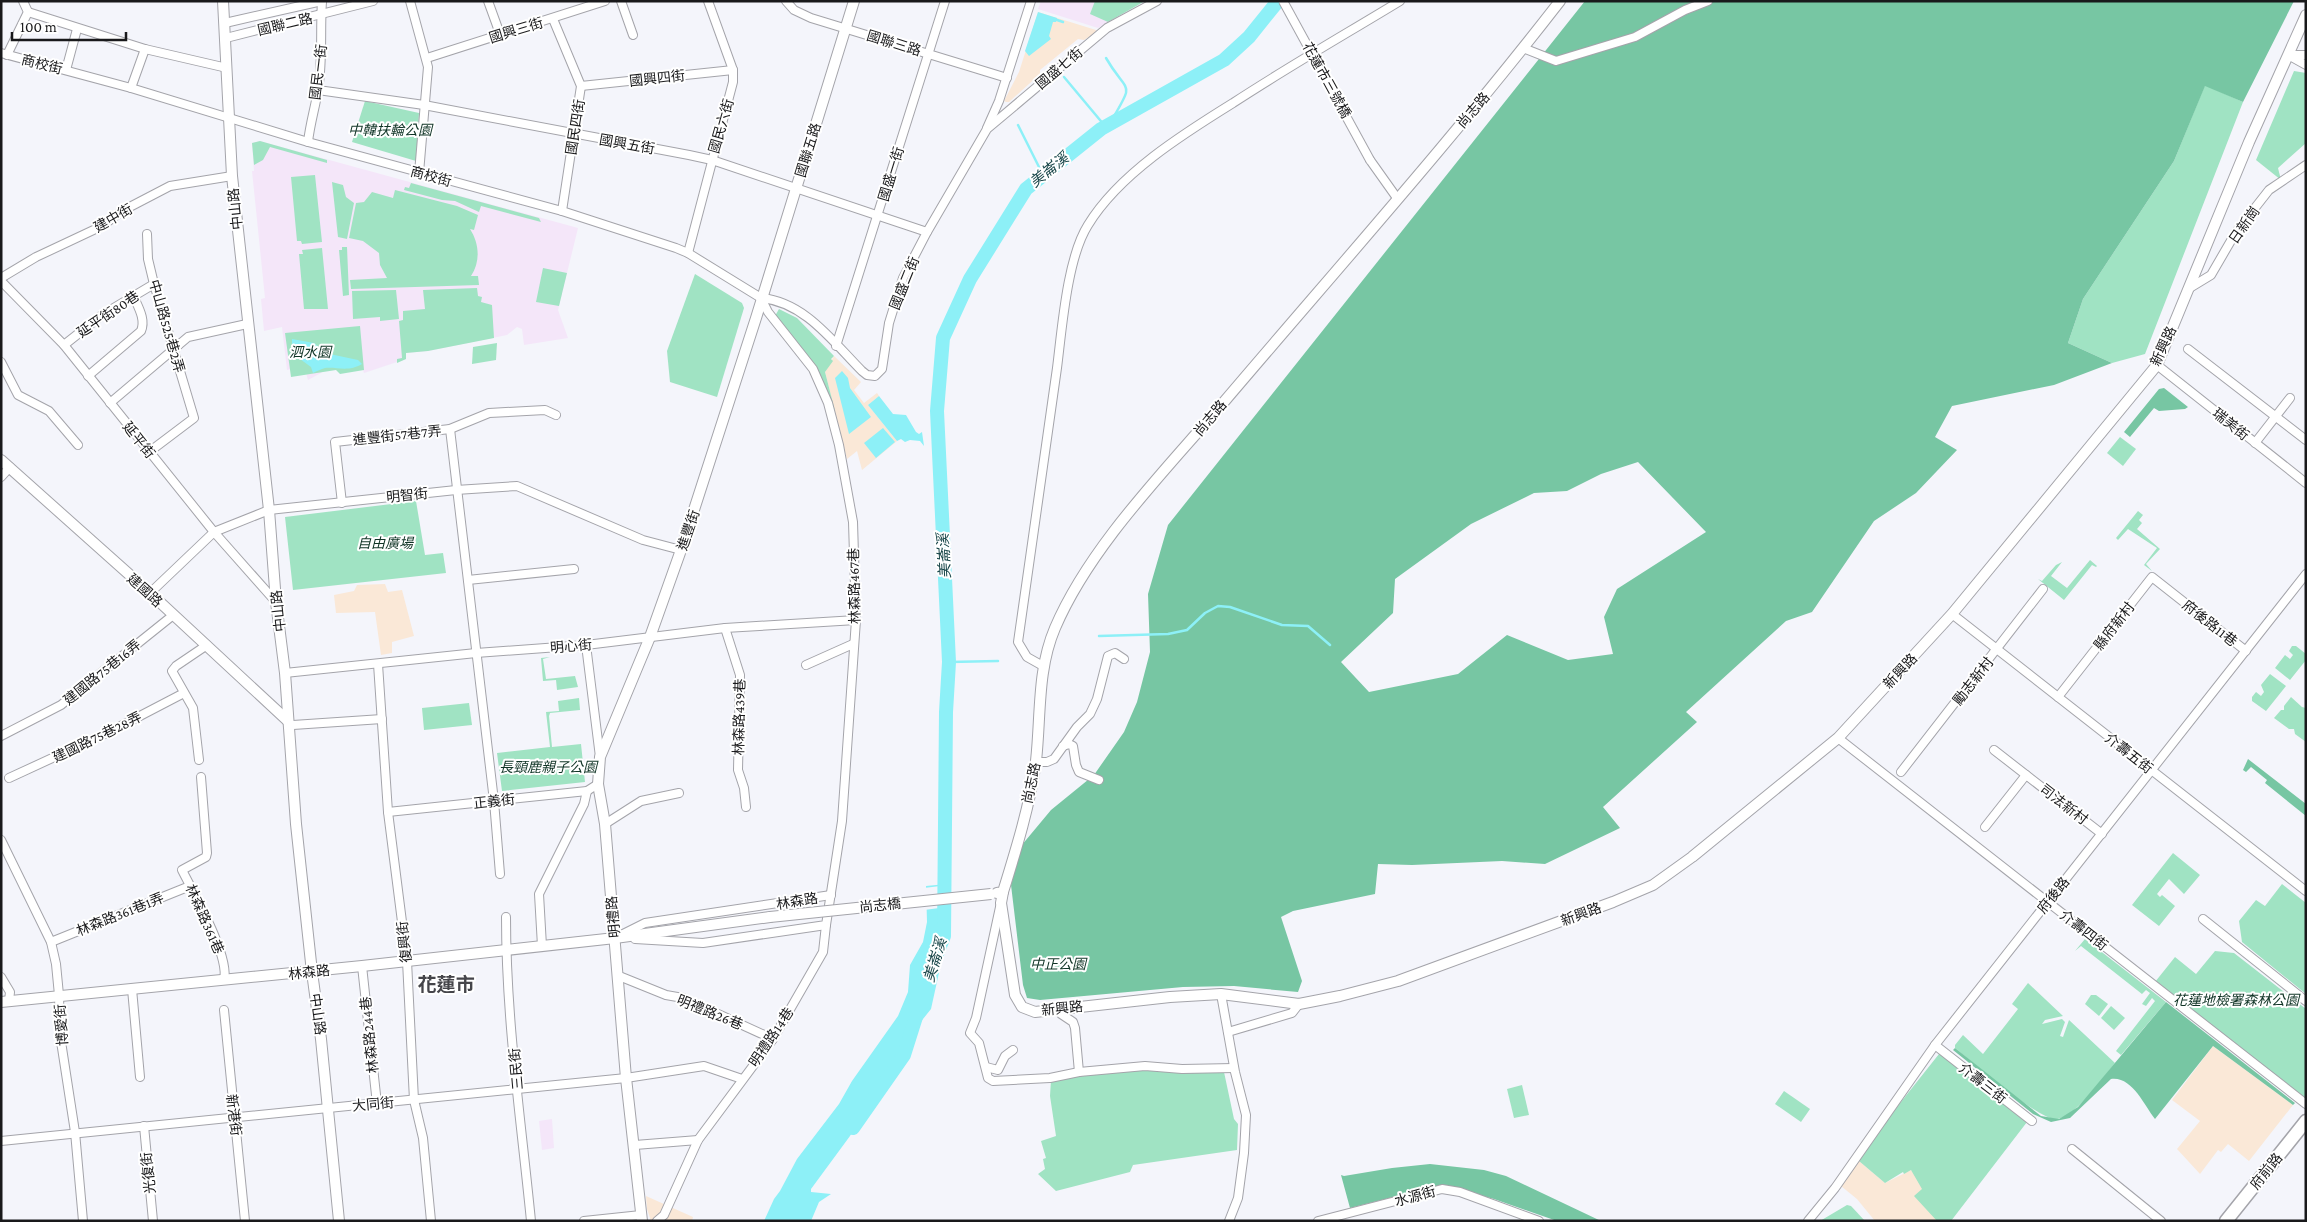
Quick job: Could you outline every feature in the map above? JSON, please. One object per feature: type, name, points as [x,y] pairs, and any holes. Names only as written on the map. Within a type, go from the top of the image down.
[{"type":"main road","name":"府前路","points":[[2226,1221],[2306,1121]]},
{"type":"street","points":[[23,1],[28,12],[77,29],[145,50],[227,68]]},
{"type":"street","name":"中山路","points":[[223,1],[232,176],[269,510],[276,602],[290,723],[312,972],[321,1039],[339,1221]]},
{"type":"street","name":"國聯二路","points":[[225,23],[322,1]]},
{"type":"street","name":"國民一街","points":[[308,142],[310,121],[318,90],[322,39],[322,1]]},
{"type":"street","name":"國聯二路","points":[[226,38],[321,16],[373,1]]},
{"type":"street","points":[[410,1],[428,67],[419,173]]},
{"type":"street","points":[[488,1],[500,34]]},
{"type":"street","name":"國興三街","points":[[427,58],[604,1]]},
{"type":"street","points":[[621,1],[633,35]]},
{"type":"street","name":"國民六街","points":[[688,253],[730,95],[733,70],[708,1]]},
{"type":"street","name":"國聯三路","points":[[786,1],[794,10],[811,18],[1006,78]]},
{"type":"street","name":"國聯五路","points":[[761,298],[854,1]]},
{"type":"street","name":"國盛一街","points":[[836,346],[945,1]]},
{"type":"street","points":[[987,129],[1031,1]]},
{"type":"street","name":"國盛七街","points":[[974,150],[987,129],[1107,28],[1157,1]]},
{"type":"street","name":"花蓮市三號橋","points":[[1283,1],[1370,160],[1396,198]]},
{"type":"street","points":[[1043,666],[1027,656],[1018,642],[1064,320],[1076,251],[1088,225],[1122,185],[1190,130],[1277,74],[1400,1]]},
{"type":"street","name":"尚志路","points":[[1003,892],[1036,762],[1043,666],[1055,626],[1080,580],[1099,550],[1524,48],[1560,1]]},
{"type":"street","points":[[1524,48],[1556,61],[1635,37],[1685,10],[1708,1]]},
{"type":"street","points":[[4,54],[28,12]]},
{"type":"street","name":"新興路","points":[[1003,892],[1001,903],[1015,995],[1022,1007],[1035,1012],[1170,997],[1221,994],[1299,1004],[1340,996],[1398,982],[1613,902],[1653,884],[1692,857],[1838,738],[1952,614],[2157,365],[2306,15]]},
{"type":"street","name":"國民四街","points":[[552,19],[581,86],[562,211]]},
{"type":"street","points":[[66,70],[77,29]]},
{"type":"street","points":[[131,88],[145,50]]},
{"type":"street","name":"商校街","points":[[4,54],[131,88],[308,142],[562,211],[688,253],[761,298],[775,300],[804,314],[836,346]]},
{"type":"street","points":[[2288,55],[2306,55]]},
{"type":"street","points":[[2288,55],[2306,65]]},
{"type":"street","name":"國興四街","points":[[581,86],[733,70]]},
{"type":"street","name":"國興五街","points":[[318,90],[424,105],[712,160],[927,232]]},
{"type":"street","name":"國盛二街","points":[[836,346],[867,375],[875,376],[879,373],[895,300],[912,260],[974,150]]},
{"type":"street","name":"日新崗","points":[[2188,289],[2211,275],[2236,232],[2269,190],[2306,165]]},
{"type":"street","name":"建中街","points":[[1,280],[36,257],[102,226],[122,211],[170,186],[232,176]]},
{"type":"street","name":"中山路525巷2弄","points":[[148,234],[148,259],[154,284],[194,418],[148,452]]},
{"type":"street","name":"延平街","points":[[1,280],[64,345],[148,452],[214,532],[276,602]]},
{"type":"street","name":"延平街80巷","points":[[64,345],[102,315],[154,284]]},
{"type":"street","points":[[88,376],[141,332],[144,325],[143,319],[133,295]]},
{"type":"street","name":"進豐街","points":[[600,757],[650,637],[681,550],[761,298]]},
{"type":"street","name":"林森路467巷","points":[[761,298],[768,312],[813,369],[828,403],[839,445],[853,522],[856,620],[842,821],[831,895]]},
{"type":"street","points":[[110,403],[188,337],[247,324]]},
{"type":"street","points":[[2188,349],[2306,440]]},
{"type":"street","points":[[1,362],[18,395],[49,411],[78,446]]},
{"type":"street","name":"瑞美街","points":[[2157,365],[2306,483]]},
{"type":"street","points":[[2254,443],[2290,398]]},
{"type":"street","name":"進豐街57巷7弄","points":[[342,503],[335,442],[450,429],[489,413],[545,410],[556,415]]},
{"type":"street","points":[[450,429],[494,801],[500,874]]},
{"type":"street","name":"建國路","points":[[1,460],[150,593],[172,616],[207,645],[290,723]]},
{"type":"street","points":[[1,477],[10,467]]},
{"type":"street","name":"明智街","points":[[150,593],[214,532],[269,510],[456,490],[517,486],[643,540],[681,550]]},
{"type":"street","points":[[468,580],[574,569]]},
{"type":"street","name":"府後路","points":[[1808,1221],[1835,1188],[1935,1044],[2306,574]]},
{"type":"street","name":"縣府新村","points":[[2058,697],[2152,577],[2174,595]]},
{"type":"street","name":"勵志新村","points":[[1901,772],[2043,589]]},
{"type":"street","name":"府後路11巷","points":[[2174,595],[2246,651]]},
{"type":"street","name":"介壽五街","points":[[1952,614],[2306,891]]},
{"type":"street","name":"建國路75巷16弄","points":[[1,736],[62,705],[172,616]]},
{"type":"street","name":"明心街","points":[[285,673],[476,653],[586,645],[725,628],[856,620]]},
{"type":"street","name":"林森路439巷","points":[[725,628],[740,675],[738,770],[744,788],[746,807]]},
{"type":"street","points":[[806,664],[853,644]]},
{"type":"street","points":[[199,760],[193,708],[172,671],[176,666],[207,645]]},
{"type":"street","name":"明禮路","points":[[586,645],[600,757],[598,784],[605,824],[626,1078],[635,1145],[641,1214]]},
{"type":"street","points":[[1036,762],[1052,763],[1076,727],[1090,714],[1097,699],[1108,656],[1115,653],[1124,659]]},
{"type":"street","name":"復興街","points":[[378,664],[388,812],[407,961],[414,1100],[423,1138],[431,1221]]},
{"type":"street","name":"建國路75巷28弄","points":[[9,778],[113,730],[184,694]]},
{"type":"street","points":[[290,723],[382,719]]},
{"type":"street","name":"介壽四街","points":[[1838,738],[2306,1104]]},
{"type":"street","points":[[1064,744],[1073,746],[1079,772],[1099,780]]},
{"type":"street","name":"司法新村","points":[[1994,750],[2102,834]]},
{"type":"street","name":"司法新村","points":[[1984,827],[2026,774]]},
{"type":"street","name":"林森路361巷","points":[[201,777],[207,843],[206,857],[182,870],[220,949],[226,970],[224,980]]},
{"type":"street","points":[[542,946],[539,894],[584,804],[587,792],[598,784]]},
{"type":"street","name":"正義街","points":[[388,812],[587,792]]},
{"type":"street","points":[[605,824],[642,801],[680,793]]},
{"type":"street","name":"博愛街","points":[[1,840],[51,942],[59,995],[60,1035],[75,1132],[83,1221]]},
{"type":"street","name":"林森路361巷1弄","points":[[51,942],[190,886]]},
{"type":"street","name":"尚志橋","points":[[770,917],[1003,892]]},
{"type":"street","name":"林森路","points":[[831,895],[826,925],[703,943],[615,938],[645,923],[831,895]]},
{"type":"street","points":[[1001,903],[976,1018],[970,1033],[979,1043],[988,1078],[993,1081],[1050,1078],[1079,1072],[1145,1066],[1182,1069],[1234,1068]]},
{"type":"street","name":"林森路","points":[[5,1001],[312,972],[615,938],[770,917]]},
{"type":"street","name":"三民街","points":[[506,918],[506,950],[531,1221]]},
{"type":"street","points":[[2203,919],[2306,1001]]},
{"type":"street","name":"明禮路14巷","points":[[657,1221],[664,1215],[698,1140],[773,1039],[823,952],[826,925]]},
{"type":"street","name":"林森路244巷","points":[[362,966],[377,1104]]},
{"type":"street","name":"明禮路26巷","points":[[619,976],[666,995],[683,998],[773,1039]]},
{"type":"street","points":[[1,977],[10,992],[5,1001]]},
{"type":"street","points":[[132,989],[140,1077]]},
{"type":"street","points":[[1221,994],[1234,1068],[1246,1115],[1238,1198],[1229,1221]]},
{"type":"street","points":[[1228,1032],[1292,1013],[1299,1004]]},
{"type":"street","points":[[1060,1009],[1061,1014],[1072,1022],[1075,1028],[1079,1072]]},
{"type":"street","name":"新港街","points":[[224,1010],[229,1076],[245,1221]]},
{"type":"street","name":"介壽三街","points":[[1935,1044],[2032,1121]]},
{"type":"street","points":[[986,1067],[998,1070],[1005,1056],[1014,1050]]},
{"type":"street","name":"大同街","points":[[1,1141],[75,1132],[235,1119],[626,1078],[704,1066],[742,1079]]},
{"type":"street","name":"光復街","points":[[144,1126],[153,1221]]},
{"type":"street","points":[[635,1145],[698,1140]]},
{"type":"street","points":[[2072,1149],[2161,1221]]},
{"type":"street","name":"水源街","points":[[1318,1221],[1442,1189],[1460,1192],[1539,1221]]},
{"type":"street","points":[[584,1221],[641,1214]]},
{"type":"shaded area","points":[[1041,1],[1143,1],[1098,28],[1038,9]]},
{"type":"shaded area","points":[[1038,12],[1096,30],[1095,33],[1084,40],[1078,39],[1040,70],[1040,74],[1009,102],[1006,102],[1004,101],[1019,72]]},
{"type":"shaded area","points":[[260,141],[578,228],[558,310],[568,338],[524,345],[522,329],[517,327],[507,335],[428,351],[406,353],[406,359],[364,373],[356,347],[338,357],[321,373],[308,380],[304,366],[287,370],[282,327],[264,331],[261,299],[265,298],[252,171],[254,171],[252,143]]},
{"type":"shaded area","points":[[834,356],[861,382],[854,390],[864,403],[877,393],[879,396],[868,405],[897,441],[862,470],[857,451],[847,459],[825,372]]},
{"type":"shaded area","points":[[385,584],[388,592],[402,590],[414,636],[392,642],[392,653],[381,655],[375,612],[336,613],[334,595],[354,591],[357,585]]},
{"type":"shaded area","points":[[2213,1046],[2293,1105],[2249,1161],[2228,1144],[2221,1152],[2218,1150],[2200,1174],[2177,1149],[2200,1121],[2172,1100]]},
{"type":"shaded area","points":[[552,1119],[554,1148],[542,1150],[539,1121]]},
{"type":"shaded area","points":[[1859,1161],[1885,1183],[1911,1170],[1950,1218],[1947,1221],[1875,1221],[1857,1199],[1841,1186]]},
{"type":"shaded area","points":[[646,1196],[693,1217],[692,1221],[651,1221],[647,1209]]},
{"type":"green space","points":[[1095,1],[1145,1],[1108,22],[1090,14]]},
{"type":"green space","name":"中正公園","points":[[1585,1],[2294,1],[2243,102],[2205,86],[2174,161],[2083,299],[2068,343],[2112,363],[2054,385],[1952,406],[1935,437],[1957,450],[1916,493],[1874,521],[1812,612],[1786,621],[1686,712],[1697,722],[1603,807],[1620,828],[1545,864],[1502,861],[1412,865],[1378,864],[1375,894],[1293,911],[1281,917],[1302,981],[1298,992],[1234,986],[1183,987],[1040,1000],[1027,998],[1023,985],[1011,885],[1021,846],[1051,810],[1094,775],[1124,732],[1137,702],[1150,652],[1148,594],[1168,525]],"holes":[[[1638,462],[1706,532],[1617,589],[1604,617],[1613,654],[1568,660],[1507,635],[1458,674],[1369,692],[1341,662],[1393,613],[1395,579],[1471,524],[1534,493],[1567,491],[1601,474]]]},
{"type":"green space","points":[[2294,71],[2306,73],[2306,143],[2278,168],[2281,180],[2256,160]]},
{"type":"green space","points":[[2205,85],[2243,102],[2145,354],[2112,363],[2068,343],[2083,299],[2174,161]]},
{"type":"green space","name":"中韓扶輪公園","points":[[365,101],[419,113],[416,161],[352,142]]},
{"type":"green space","points":[[260,141],[327,160],[327,163],[270,147],[263,160],[254,165],[252,143]]},
{"type":"green space","points":[[315,175],[322,242],[302,244],[301,241],[297,241],[291,177]]},
{"type":"green space","points":[[332,182],[343,185],[346,197],[354,203],[347,239],[338,237]]},
{"type":"green space","points":[[411,183],[539,218],[541,222],[481,206],[479,212],[455,201],[442,200],[404,190],[405,187],[409,188]]},
{"type":"green space","points":[[395,190],[457,206],[478,215],[474,230],[470,229],[478,252],[471,276],[478,276],[479,285],[351,289],[350,280],[387,278],[380,265],[379,253],[363,241],[349,238],[356,203],[364,202],[372,192],[393,198]]},
{"type":"green space","points":[[342,247],[347,247],[349,295],[343,296],[339,250],[342,250]]},
{"type":"green space","points":[[322,248],[328,309],[304,309],[299,254],[303,254],[302,250]]},
{"type":"green space","points":[[543,268],[567,273],[559,306],[536,302]]},
{"type":"green space","points":[[695,274],[742,303],[744,308],[717,397],[670,382],[667,351]]},
{"type":"green space","points":[[477,288],[478,296],[482,297],[481,302],[492,305],[494,338],[428,351],[406,353],[406,359],[397,363],[397,359],[402,358],[399,321],[403,320],[403,311],[425,309],[423,290]]},
{"type":"green space","points":[[396,290],[399,319],[380,321],[380,317],[353,319],[352,291]]},
{"type":"green space","points":[[779,309],[797,318],[834,356],[831,359],[833,361],[825,372],[835,411],[808,361],[793,338],[775,316]]},
{"type":"green space","name":"泗水園","points":[[360,326],[364,370],[340,374],[336,370],[291,377],[285,333]]},
{"type":"green space","points":[[497,343],[496,360],[472,364],[473,347]]},
{"type":"green space","points":[[2164,388],[2188,407],[2185,409],[2159,411],[2154,408],[2130,437],[2124,432],[2159,389]]},
{"type":"green space","points":[[2120,437],[2136,449],[2123,466],[2107,453]]},
{"type":"green space","name":"自由廣場","points":[[416,501],[425,555],[443,553],[446,573],[293,590],[285,517]]},
{"type":"green space","points":[[2138,511],[2143,515],[2139,520],[2142,523],[2137,529],[2160,549],[2146,564],[2152,571],[2144,565],[2157,548],[2128,529],[2118,540],[2116,538]]},
{"type":"green space","points":[[2090,560],[2097,566],[2092,565],[2064,600],[2038,579],[2042,581],[2056,565],[2062,562],[2051,576],[2067,588]]},
{"type":"green space","points":[[2292,646],[2296,646],[2306,654],[2306,660],[2290,680],[2275,668],[2285,655],[2290,659],[2293,655],[2289,651]]},
{"type":"green space","points":[[550,657],[543,659],[546,679],[575,676],[578,687],[557,690],[556,680],[543,681],[541,658]]},
{"type":"green space","points":[[2270,674],[2286,686],[2266,711],[2252,701],[2252,697],[2256,692],[2261,696],[2264,692],[2261,685]]},
{"type":"green space","points":[[2291,697],[2302,707],[2306,708],[2306,742],[2295,734],[2294,729],[2289,729],[2274,718],[2281,710],[2284,710],[2284,706]]},
{"type":"green space","name":"長頸鹿親子公園","points":[[579,698],[580,710],[550,713],[549,716],[552,747],[581,744],[585,782],[502,791],[497,753],[550,747],[546,712],[559,711],[558,701]]},
{"type":"green space","points":[[469,703],[472,725],[424,730],[422,708]]},
{"type":"green space","points":[[2248,759],[2306,804],[2306,816],[2265,783],[2267,780],[2251,767],[2246,772],[2243,770]]},
{"type":"green space","points":[[2173,853],[2200,875],[2184,894],[2169,879],[2157,894],[2160,897],[2162,895],[2175,906],[2159,926],[2132,905]]},
{"type":"green space","name":"花蓮地檢署森林公園","points":[[2282,884],[2306,903],[2306,994],[2242,942],[2239,921],[2256,900],[2265,906]]},
{"type":"green space","points":[[2085,939],[2166,1002],[2121,1055],[2116,1051],[2155,1001],[2152,998],[2146,1006],[2142,1004],[2150,993],[2146,990],[2142,994],[2081,946],[2075,951]]},
{"type":"green space","name":"花蓮地檢署森林公園","points":[[2215,951],[2234,953],[2306,1009],[2306,1099],[2155,982],[2175,957],[2196,974]]},
{"type":"green space","points":[[2028,983],[2063,1016],[2045,1020],[2042,1024],[2062,1019],[2065,1022],[2060,1036],[2063,1037],[2069,1020],[2115,1063],[2097,1086],[2074,1110],[2058,1119],[2049,1118],[2022,1102],[1955,1048],[1955,1045],[1963,1035],[1983,1054],[2018,1009],[2012,1004]]},
{"type":"green space","points":[[2091,995],[2096,995],[2108,1004],[2099,1016],[2085,1004]]},
{"type":"green space","points":[[2166,1002],[2295,1103],[2293,1105],[2213,1046],[2155,1119],[2142,1099],[2131,1087],[2118,1079],[2111,1079],[2070,1118],[2051,1122],[2033,1114],[1953,1050],[1955,1048],[2041,1116],[2059,1119],[2078,1107]]},
{"type":"green space","points":[[2111,1006],[2125,1018],[2114,1030],[2101,1018]]},
{"type":"green space","points":[[1939,1054],[1942,1054],[2027,1118],[2027,1122],[1951,1221],[1937,1221],[1914,1196],[1922,1189],[1911,1170],[1904,1174],[1903,1172],[1885,1183],[1859,1161],[1889,1117]]},
{"type":"green space","points":[[1145,1068],[1224,1072],[1234,1119],[1238,1124],[1237,1150],[1133,1165],[1130,1172],[1056,1191],[1038,1174],[1045,1169],[1043,1159],[1046,1158],[1041,1141],[1056,1136],[1050,1096],[1051,1080]]},
{"type":"green space","points":[[1522,1085],[1529,1115],[1514,1118],[1507,1089]]},
{"type":"green space","points":[[1784,1091],[1810,1109],[1801,1122],[1775,1104]]},
{"type":"green space","points":[[1430,1164],[1484,1170],[1506,1176],[1601,1221],[1557,1221],[1494,1199],[1441,1185],[1350,1208],[1341,1175]]},
{"type":"green space","points":[[1847,1205],[1851,1206],[1865,1221],[1820,1221]]},
{"type":"water","points":[[1038,12],[1057,18],[1056,22],[1053,22],[1049,36],[1051,39],[1029,56],[1025,51]]},
{"type":"water","points":[[292,339],[314,343],[325,353],[358,360],[362,364],[348,369],[325,368],[313,373],[311,367],[300,359],[299,347],[292,345]]},
{"type":"water","points":[[842,371],[848,378],[850,388],[871,417],[849,434],[835,378]]},
{"type":"water","points":[[879,396],[893,414],[906,415],[916,432],[919,434],[922,432],[924,446],[920,441],[910,440],[905,442],[901,439],[897,441],[868,405]]},
{"type":"water","points":[[883,428],[895,442],[876,458],[864,443]]},
{"type":"water","points":[[946,884],[942,959],[931,1009],[903,1044],[850,1136],[811,1189],[811,1192],[831,1194],[819,1202],[811,1221],[764,1221],[774,1199],[797,1159],[839,1104],[852,1081],[898,1016],[908,992],[910,965],[923,942],[927,922],[926,886]]},
{"type":"pier","points":[[948,885],[947,907],[924,910],[924,888]]},
{"type":"waterway","name":"美崙溪","points":[[937,954],[944,936],[946,712],[949,662],[937,411],[943,338],[970,279],[1026,189],[1101,129],[1224,60],[1249,37],[1278,1]]},
{"type":"waterway","points":[[1054,19],[1063,22]]},
{"type":"waterway","points":[[1106,58],[1126,88],[1123,100],[1110,123]]},
{"type":"waterway","points":[[1064,77],[1105,126]]},
{"type":"waterway","points":[[1018,125],[1043,175]]},
{"type":"waterway","points":[[1099,636],[1168,634],[1187,630],[1205,613],[1218,606],[1230,607],[1282,625],[1308,626],[1330,645]]},
{"type":"waterway","points":[[949,662],[998,661]]},
{"type":"waterway","name":"美崙溪","points":[[853,1128],[904,1055],[916,1017]]},
{"type":"district","name":"花蓮市","points":[[446,984]]}]
